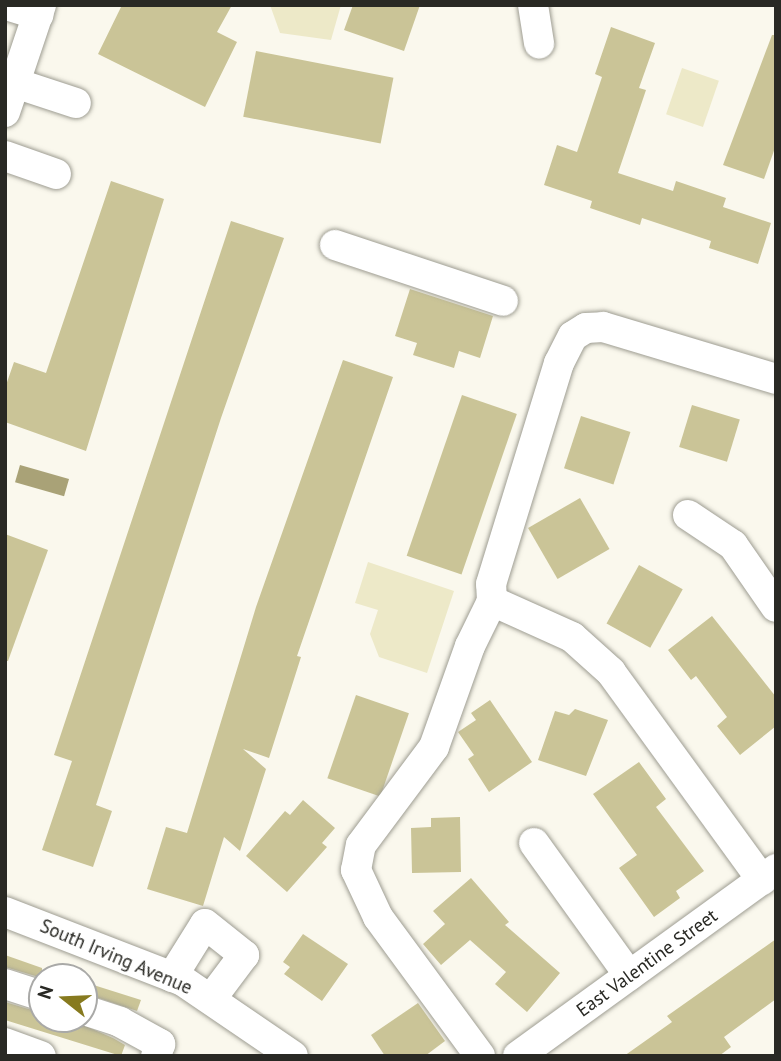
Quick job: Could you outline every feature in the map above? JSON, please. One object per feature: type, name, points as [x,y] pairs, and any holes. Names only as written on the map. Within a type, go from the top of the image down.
[{"type":"street","points":[[5,112],[39,10],[6,5]]},
{"type":"street","points":[[533,5],[540,44]]},
{"type":"street","points":[[15,83],[76,103]]},
{"type":"street","points":[[5,156],[56,174]]},
{"type":"street","points":[[335,244],[503,301]]},
{"type":"street","points":[[480,1056],[378,917],[356,870],[362,845],[434,747],[470,646],[492,601],[491,584],[532,445],[573,336],[586,328],[603,327],[776,379]]},
{"type":"street","points":[[688,515],[733,545],[776,607]]},
{"type":"street","points":[[492,601],[572,637],[611,672],[769,874]]},
{"type":"street","points":[[534,843],[629,975]]},
{"type":"street","name":"East Valentine Street","points":[[518,1056],[769,874]]},
{"type":"street","name":"South Irving Avenue","points":[[5,912],[172,977],[211,999],[293,1056]]},
{"type":"street","points":[[172,977],[205,924],[244,955],[211,999]]},
{"type":"street","points":[[5,984],[28,991]]},
{"type":"street","points":[[98,1015],[120,1022],[160,1044],[156,1056]]},
{"type":"street","points":[[5,1043],[41,1056]]},
{"type":"shaded area","points":[[270,5],[341,5],[331,40],[280,33]]},
{"type":"shaded area","points":[[682,68],[719,81],[703,127],[666,114]]},
{"type":"shaded area","points":[[20,465],[69,479],[64,496],[15,482]]},
{"type":"shaded area","points":[[368,562],[454,591],[427,673],[379,657],[370,634],[378,610],[355,603]]},
{"type":"building","points":[[122,5],[232,5],[217,32],[237,42],[205,107],[98,54]]},
{"type":"building","points":[[353,5],[420,5],[404,51],[344,30]]},
{"type":"building","points":[[611,27],[655,43],[639,88],[646,90],[618,173],[673,191],[676,181],[726,198],[723,207],[771,223],[758,264],[709,248],[711,241],[642,218],[640,225],[590,208],[592,201],[544,185],[557,145],[577,152],[602,77],[595,74]]},
{"type":"building","points":[[772,35],[776,35],[776,145],[764,179],[723,165]]},
{"type":"building","points":[[256,51],[393,78],[381,143],[243,117]]},
{"type":"building","points":[[111,181],[164,199],[86,451],[5,422],[5,388],[14,362],[46,373]]},
{"type":"building","points":[[231,221],[284,238],[221,418],[96,805],[112,811],[93,867],[42,850],[72,761],[54,755]]},
{"type":"building","points":[[410,289],[493,316],[480,358],[459,351],[454,368],[413,355],[417,343],[395,336]]},
{"type":"building","points":[[343,360],[393,377],[297,656],[301,657],[269,758],[243,749],[266,769],[240,851],[224,837],[203,906],[147,889],[166,827],[187,833],[256,607]]},
{"type":"building","points":[[462,395],[517,414],[461,575],[407,556]]},
{"type":"building","points":[[692,405],[740,420],[727,462],[679,447]]},
{"type":"building","points":[[581,416],[630,432],[613,484],[564,468]]},
{"type":"building","points":[[580,498],[610,549],[558,579],[528,528]]},
{"type":"building","points":[[5,534],[48,550],[8,661],[5,661]]},
{"type":"building","points":[[639,565],[683,589],[650,648],[607,624]]},
{"type":"building","points":[[712,616],[776,697],[776,726],[740,755],[717,726],[727,717],[696,676],[691,680],[668,650]]},
{"type":"building","points":[[356,695],[409,713],[380,796],[327,778]]},
{"type":"building","points":[[490,700],[532,762],[489,792],[468,759],[474,755],[458,732],[476,720],[471,713]]},
{"type":"building","points":[[575,709],[608,720],[586,776],[538,760],[555,711],[569,715]]},
{"type":"building","points":[[639,762],[666,799],[656,807],[704,871],[676,891],[680,898],[654,917],[619,868],[637,855],[593,794]]},
{"type":"building","points":[[303,800],[335,828],[322,843],[327,847],[287,892],[246,856],[285,811],[290,815]]},
{"type":"building","points":[[460,817],[461,872],[412,873],[411,828],[431,827],[431,818]]},
{"type":"building","points":[[471,878],[509,922],[505,925],[560,973],[527,1012],[495,984],[506,972],[470,940],[441,965],[423,944],[445,924],[433,911]]},
{"type":"building","points":[[303,934],[348,964],[322,1001],[284,974],[290,967],[283,962]]},
{"type":"building","points":[[776,939],[776,999],[724,1037],[731,1047],[719,1056],[624,1056],[672,1022],[667,1016]]},
{"type":"building","points":[[5,955],[28,963],[28,974],[5,967]]},
{"type":"building","points":[[98,986],[141,1000],[137,1011],[98,998]]},
{"type":"building","points":[[5,1002],[28,1009],[28,1027],[5,1020]]},
{"type":"building","points":[[418,1003],[445,1041],[425,1056],[385,1056],[371,1035]]},
{"type":"building","points":[[98,1032],[125,1045],[121,1056],[47,1033]]}]
